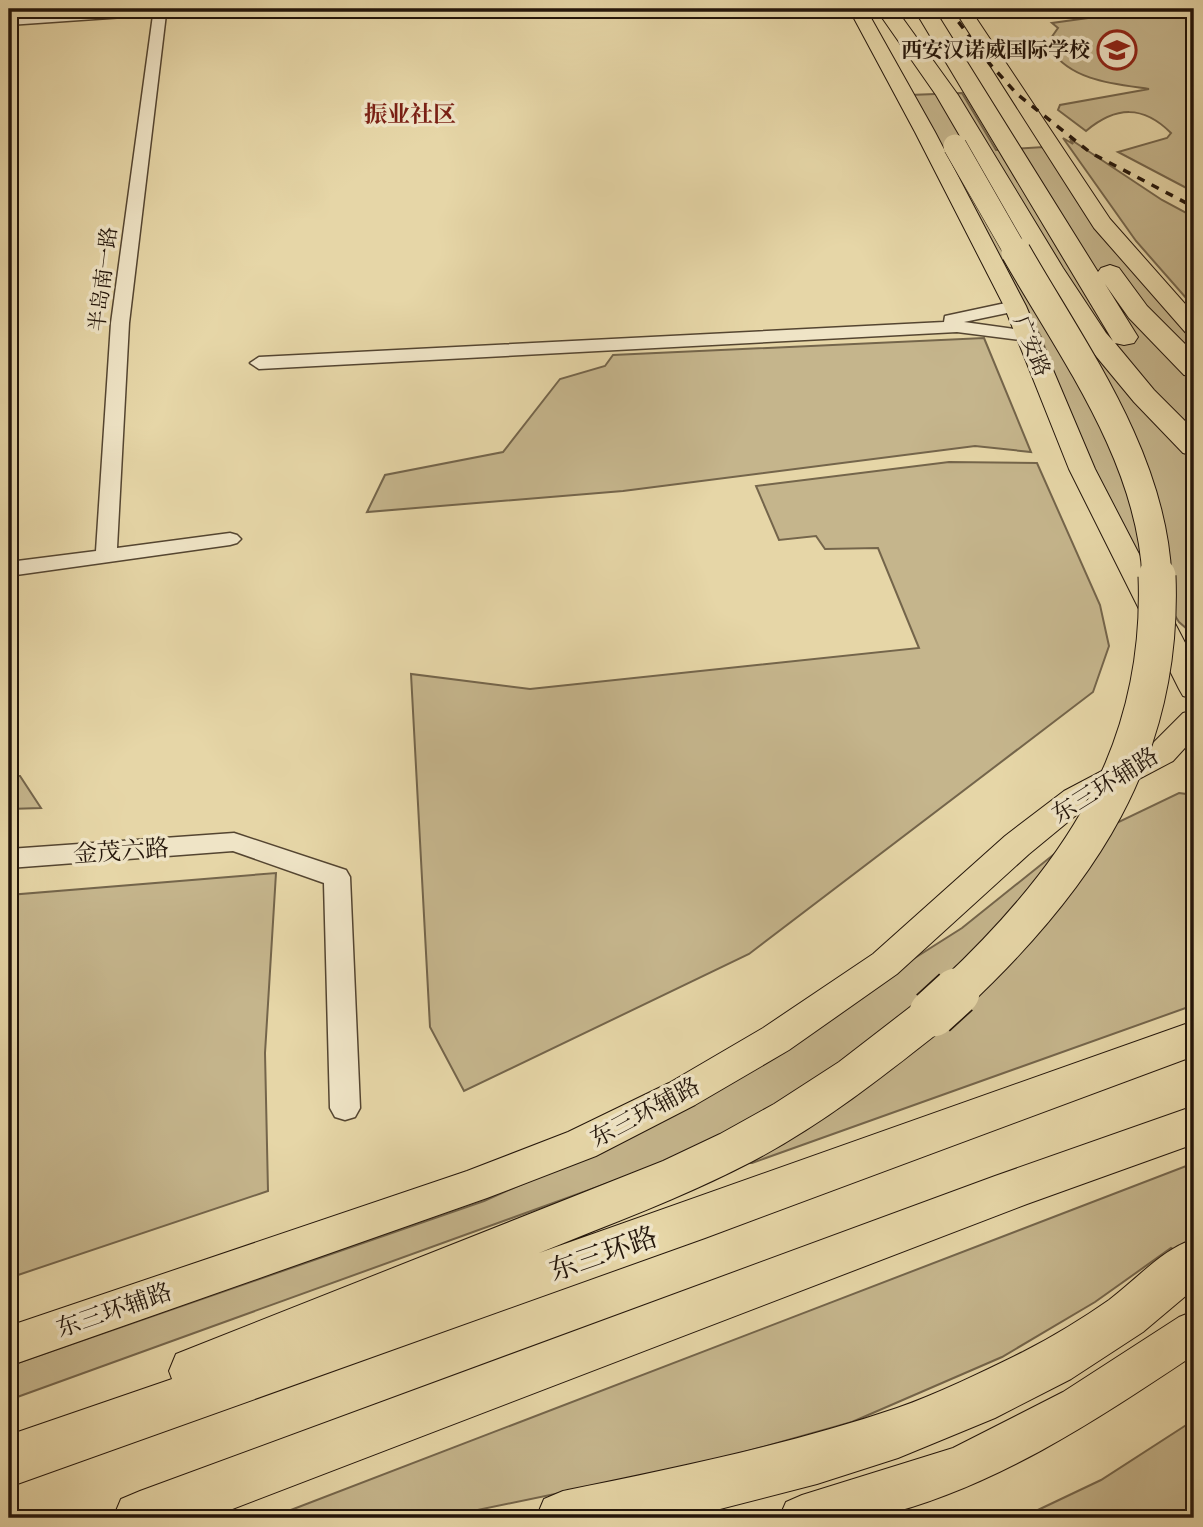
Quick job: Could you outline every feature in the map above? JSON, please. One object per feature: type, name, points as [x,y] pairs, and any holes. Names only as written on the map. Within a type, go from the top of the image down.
[{"type":"highway","points":[[886,9],[947,95],[1050,268],[1096,338],[1144,397],[1194,447]]},
{"type":"highway","points":[[9,1444],[679,1175],[736,1148],[854,1075],[962,988],[1023,924],[1095,828],[1130,753],[1143,716],[1157,644],[1159,585],[1149,518],[1120,438],[1090,380],[917,83],[886,9]]},
{"type":"highway","points":[[926,12],[1028,145],[1194,453]]},
{"type":"highway","points":[[926,12],[982,78],[1132,303],[1194,369]]},
{"type":"highway","name":"东三环路","points":[[9,1461],[705,1217],[1194,1038]]},
{"type":"highway","points":[[140,1518],[1011,1190],[1194,1125]]},
{"type":"highway","points":[[586,1514],[793,1468],[929,1423],[1045,1367],[1132,1313],[1194,1259]]},
{"type":"main road","name":"广安路","points":[[858,9],[1015,306],[1082,469],[1194,690]]},
{"type":"main road","points":[[962,9],[1028,145],[1102,223],[1194,328]]},
{"type":"main road","points":[[1166,635],[1194,660]]},
{"type":"main road","name":"东三环辅路","points":[[9,1346],[485,1182],[582,1144],[682,1094],[776,1039],[885,964],[1017,845],[1075,799],[1161,753],[1194,719]]},
{"type":"main road","points":[[803,1518],[961,1468],[1078,1407],[1194,1331]]},
{"type":"street","points":[[9,21],[180,9]]},
{"type":"street","name":"半岛南一路","points":[[106,556],[120,323],[160,10]]},
{"type":"street","points":[[1015,306],[954,320],[260,359],[957,327],[1029,336]]},
{"type":"street","points":[[9,569],[230,539]]},
{"type":"street","name":"金茂六路","points":[[9,859],[234,842],[337,877],[345,1108]]},
{"type":"shaded area","name":"西安汉诺威国际学校","points":[[1153,9],[1194,9],[1194,192],[1118,152],[1167,138],[1171,133],[1150,117],[1140,113],[1119,113],[1086,131],[1058,110],[1060,105],[1149,89],[1095,79],[1070,68],[1051,50],[1051,38],[1058,28],[1052,23]]},
{"type":"shaded area","points":[[962,93],[996,150],[1044,147],[1194,337],[1194,635],[1179,622],[1147,572],[1088,460],[1063,405],[1042,339],[910,95]]},
{"type":"shaded area","points":[[1063,138],[1073,144],[1070,139],[1162,200],[1194,217],[1194,307],[1136,241]]},
{"type":"shaded area","points":[[984,338],[1031,452],[975,446],[623,491],[367,512],[385,475],[503,452],[560,379],[605,366],[613,355]]},
{"type":"shaded area","points":[[949,462],[1037,463],[1100,605],[1109,646],[1093,692],[749,954],[464,1091],[430,1027],[411,674],[530,689],[919,648],[878,548],[825,549],[816,536],[779,540],[756,486]]},
{"type":"shaded area","points":[[9,776],[20,776],[41,808],[9,809]]},
{"type":"shaded area","points":[[1179,793],[1194,795],[1194,1005],[752,1163],[658,1165],[9,1400],[9,1366],[484,1201],[640,1132],[962,928],[1058,851]]},
{"type":"shaded area","points":[[276,873],[265,1053],[268,1191],[9,1278],[9,895]]},
{"type":"shaded area","points":[[1194,1163],[1194,1261],[1171,1248],[1095,1302],[1002,1357],[852,1422],[709,1462],[439,1518],[270,1518]]},
{"type":"shaded area","points":[[1194,1420],[1194,1518],[1021,1518],[1101,1480]]},
{"type":"railway","points":[[949,9],[989,63],[1017,94],[1091,153],[1194,207]]},
{"type":"place","name":"西安汉诺威国际学校","points":[[1117,50]]},
{"type":"district","name":"振业社区","points":[[410,114]]}]
